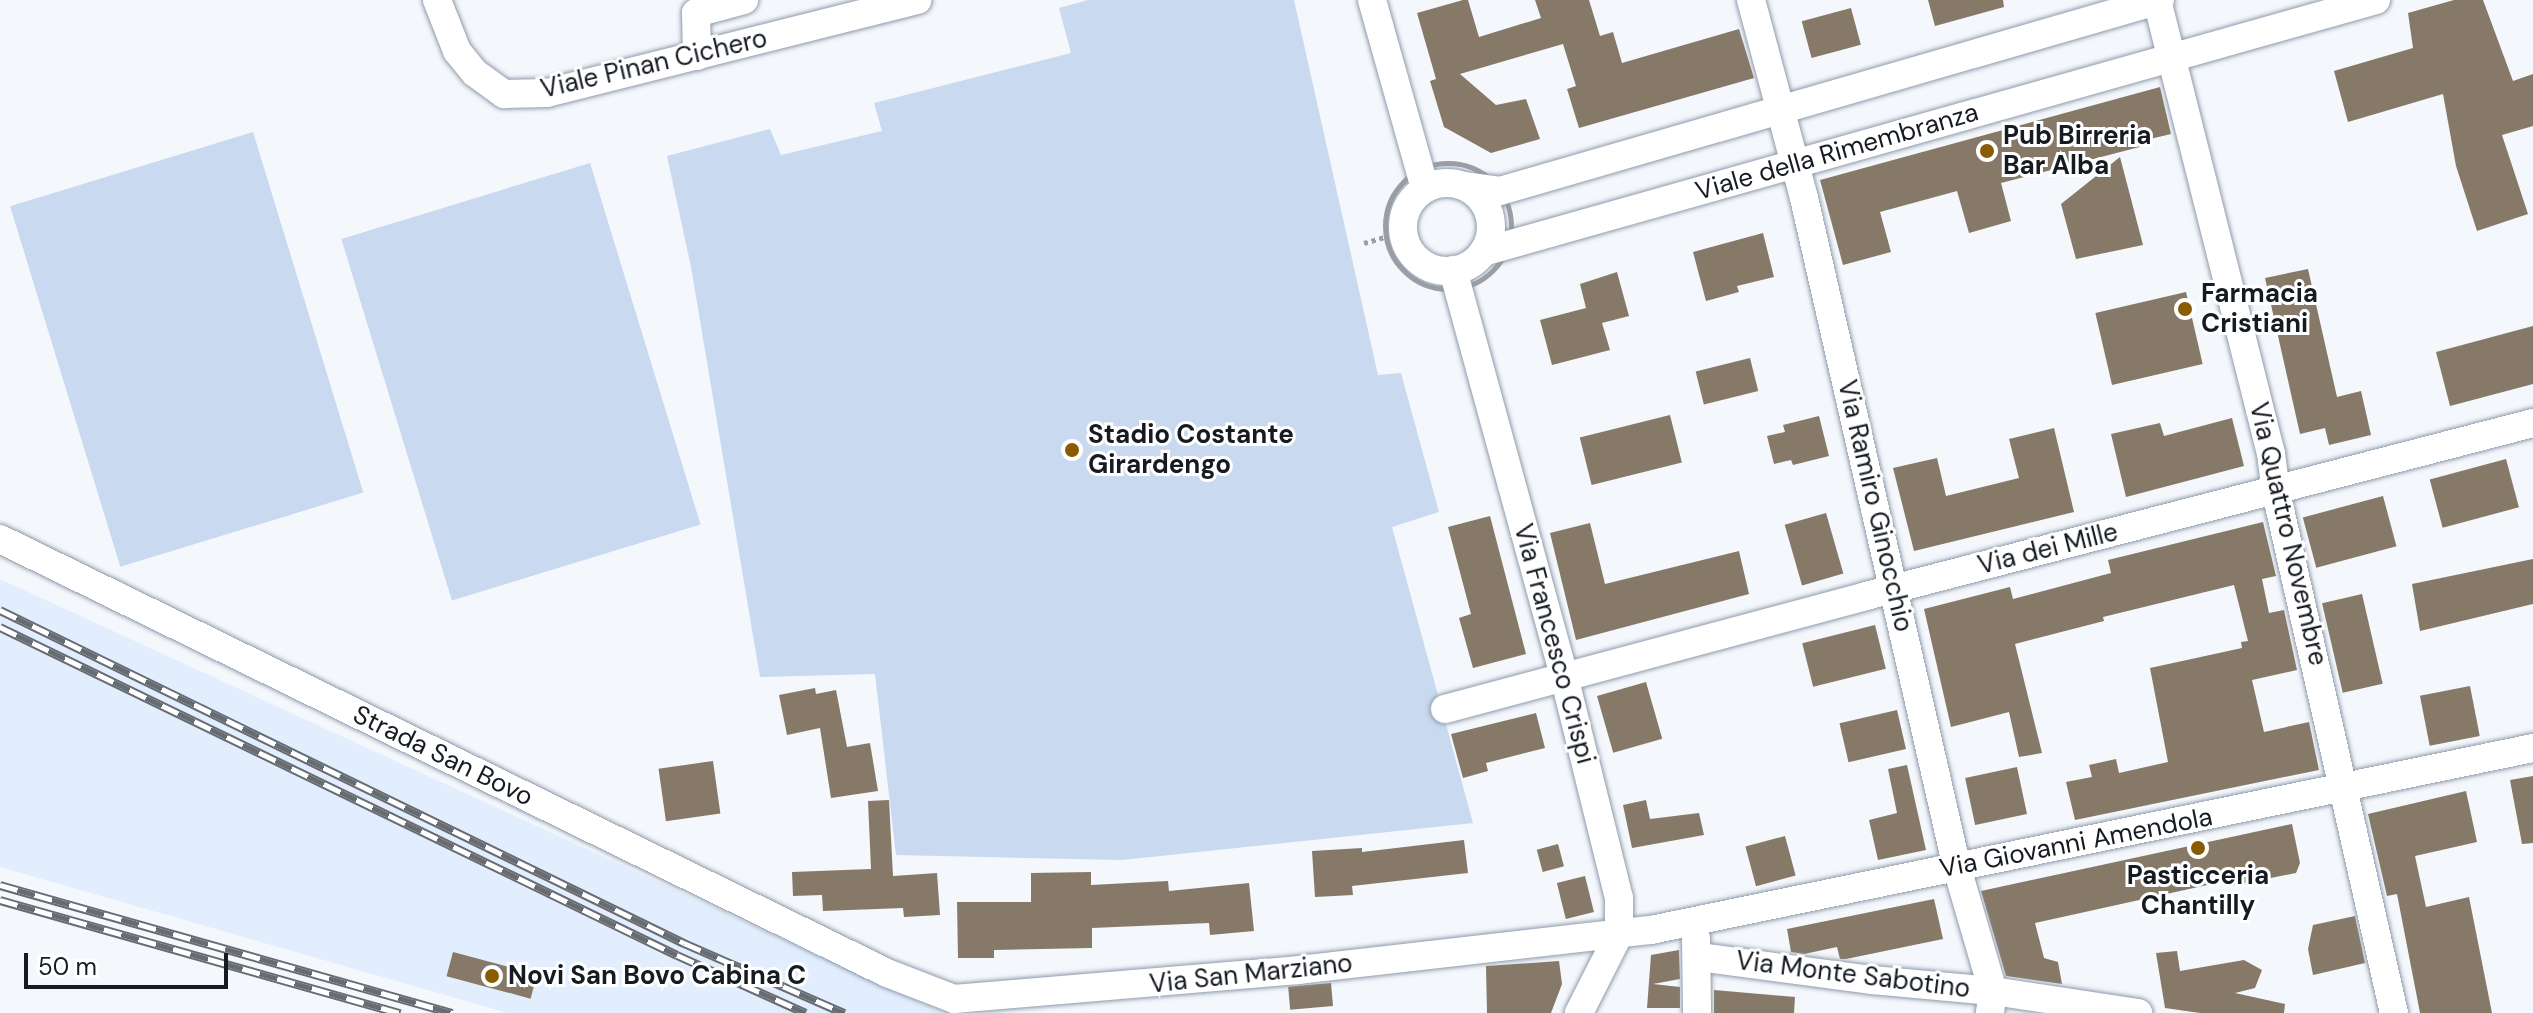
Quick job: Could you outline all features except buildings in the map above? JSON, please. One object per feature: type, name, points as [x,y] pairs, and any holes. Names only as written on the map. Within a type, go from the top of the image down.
[{"type":"street","name":"Viale Pinan Cichero","points":[[437,0],[457,51],[475,73],[504,94],[547,93],[918,0]]},
{"type":"street","points":[[697,56],[696,13],[744,0]]},
{"type":"street","points":[[1372,0],[1422,179],[1403,221],[1407,247],[1427,266],[1456,280],[1465,267],[1496,249],[1490,216],[1484,203],[1465,186]]},
{"type":"street","name":"Via Ramiro Ginocchio","points":[[1751,0],[1796,164],[1957,868],[1991,1002]]},
{"type":"street","points":[[1422,179],[1500,191],[2158,0]]},
{"type":"street","name":"Via Quattro Novembre","points":[[2158,0],[2271,453],[2276,492],[2346,787],[2394,1013]]},
{"type":"street","name":"Viale della Rimembranza","points":[[1496,249],[2376,0]]},
{"type":"street","name":"Via Francesco Crispi","points":[[1456,280],[1564,676],[1619,898],[1619,934],[1579,1013]]},
{"type":"street","name":"Via dei Mille","points":[[1445,709],[1894,588],[2276,492],[2533,423]]},
{"type":"street","name":"Strada San Bovo","points":[[0,539],[887,973]]},
{"type":"street","name":"Via Giovanni Amendola","points":[[1619,934],[1957,868],[2533,748]]},
{"type":"street","name":"Via Monte Sabotino","points":[[1694,921],[1699,957],[1872,980],[1991,1002],[2138,1013]]},
{"type":"street","name":"Via San Marziano","points":[[887,973],[954,999],[985,999],[1619,934]]},
{"type":"street","points":[[1697,1013],[1699,957]]},
{"type":"path","points":[[1436,164],[1470,167],[1487,176],[1500,191],[1511,218],[1496,249],[1496,268],[1485,278],[1456,280],[1439,289],[1411,278],[1391,256],[1385,237],[1385,217],[1391,197],[1403,181],[1422,179],[1436,164]]},
{"type":"path","points":[[1364,243],[1385,237]]},
{"type":"shaded area","name":"Stadio Costante Girardengo","points":[[1088,0],[1294,0],[1378,375],[1401,373],[1439,512],[1392,527],[1473,823],[1122,860],[896,855],[875,674],[760,677],[691,267],[667,156],[770,129],[781,155],[882,131],[874,103],[1071,53],[1059,8]]},
{"type":"shaded area","points":[[253,132],[363,493],[120,567],[10,206]]},
{"type":"shaded area","points":[[590,163],[701,524],[452,600],[341,239]]},
{"type":"shaded area","points":[[0,579],[943,1013],[508,1013],[0,867]]},
{"type":"railway","points":[[0,610],[684,943],[844,1013]]},
{"type":"railway","points":[[0,627],[677,955],[806,1013]]},
{"type":"railway","points":[[0,885],[452,1013]]},
{"type":"railway","points":[[0,900],[400,1013]]},
{"type":"place","name":"Pub Birreria Bar Alba","points":[[1987,151]]},
{"type":"place","name":"Farmacia Cristiani","points":[[2185,309]]},
{"type":"place","name":"Stadio Costante Girardengo","points":[[1072,450]]},
{"type":"place","name":"Pasticceria Chantilly","points":[[2198,848]]},
{"type":"place","name":"Novi San Bovo Cabina C","points":[[492,976]]}]
